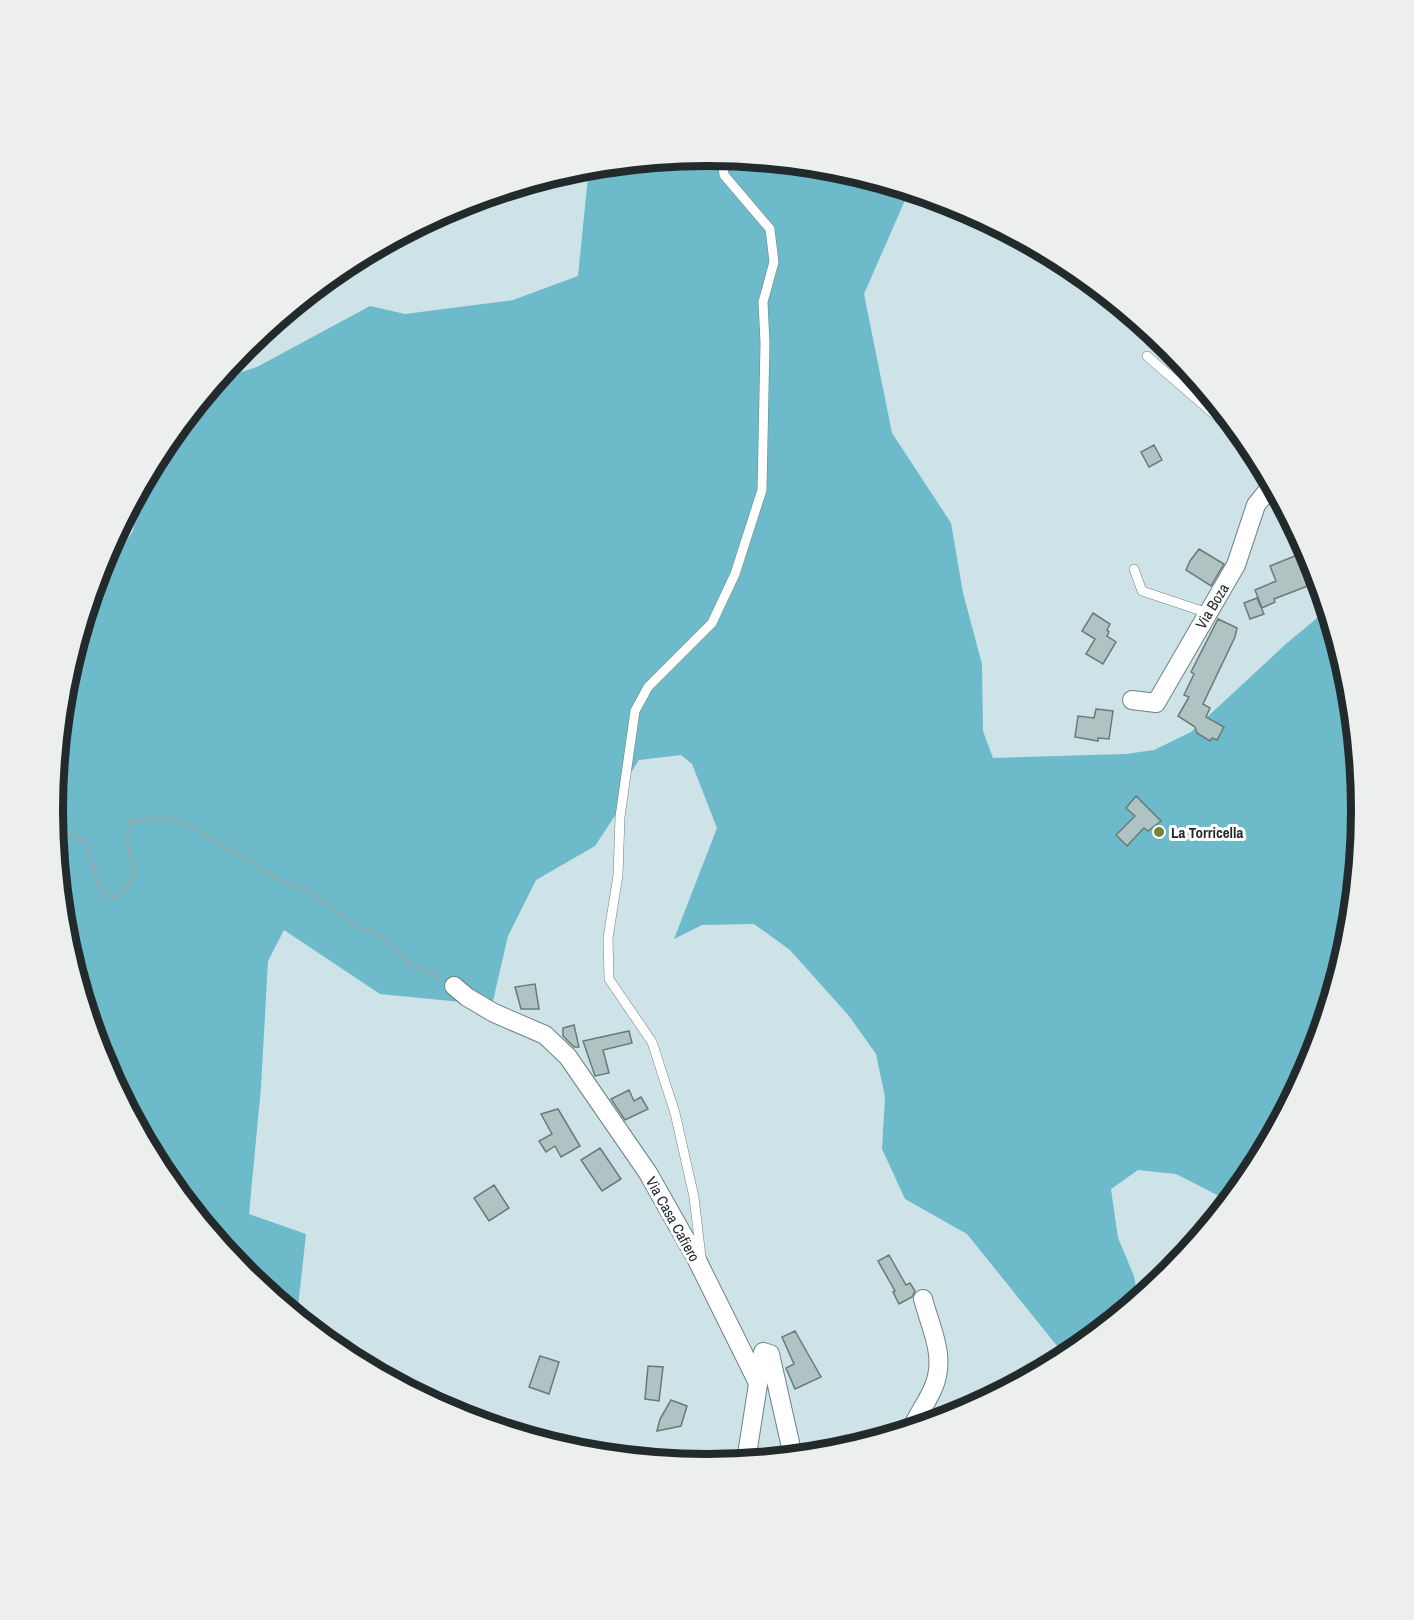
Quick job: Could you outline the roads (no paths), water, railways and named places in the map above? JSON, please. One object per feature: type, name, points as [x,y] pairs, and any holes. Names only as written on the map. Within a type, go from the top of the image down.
[{"type":"street","name":"Via Boza","points":[[1132,700],[1156,703],[1236,565],[1256,505],[1267,491]]},
{"type":"street","name":"Via Casa Cafiero","points":[[454,986],[467,997],[494,1013],[545,1035],[568,1057],[648,1173],[702,1271],[758,1383]]},
{"type":"street","points":[[917,1419],[940,1370],[938,1350],[922,1299]]},
{"type":"street","points":[[747,1453],[763,1352],[770,1354],[791,1448]]},
{"type":"lane","points":[[702,1271],[694,1197],[675,1113],[652,1042],[609,979],[608,938],[618,875],[620,817],[626,765],[634,730],[635,711],[648,687],[712,623],[735,574],[762,490],[765,343],[763,302],[774,262],[773,251],[770,229],[724,176],[723,166]]},
{"type":"lane","points":[[1147,356],[1217,416]]},
{"type":"lane","points":[[1134,569],[1142,591],[1208,613]]},
{"type":"place","name":"La Torricella","points":[[1159,832]]}]
